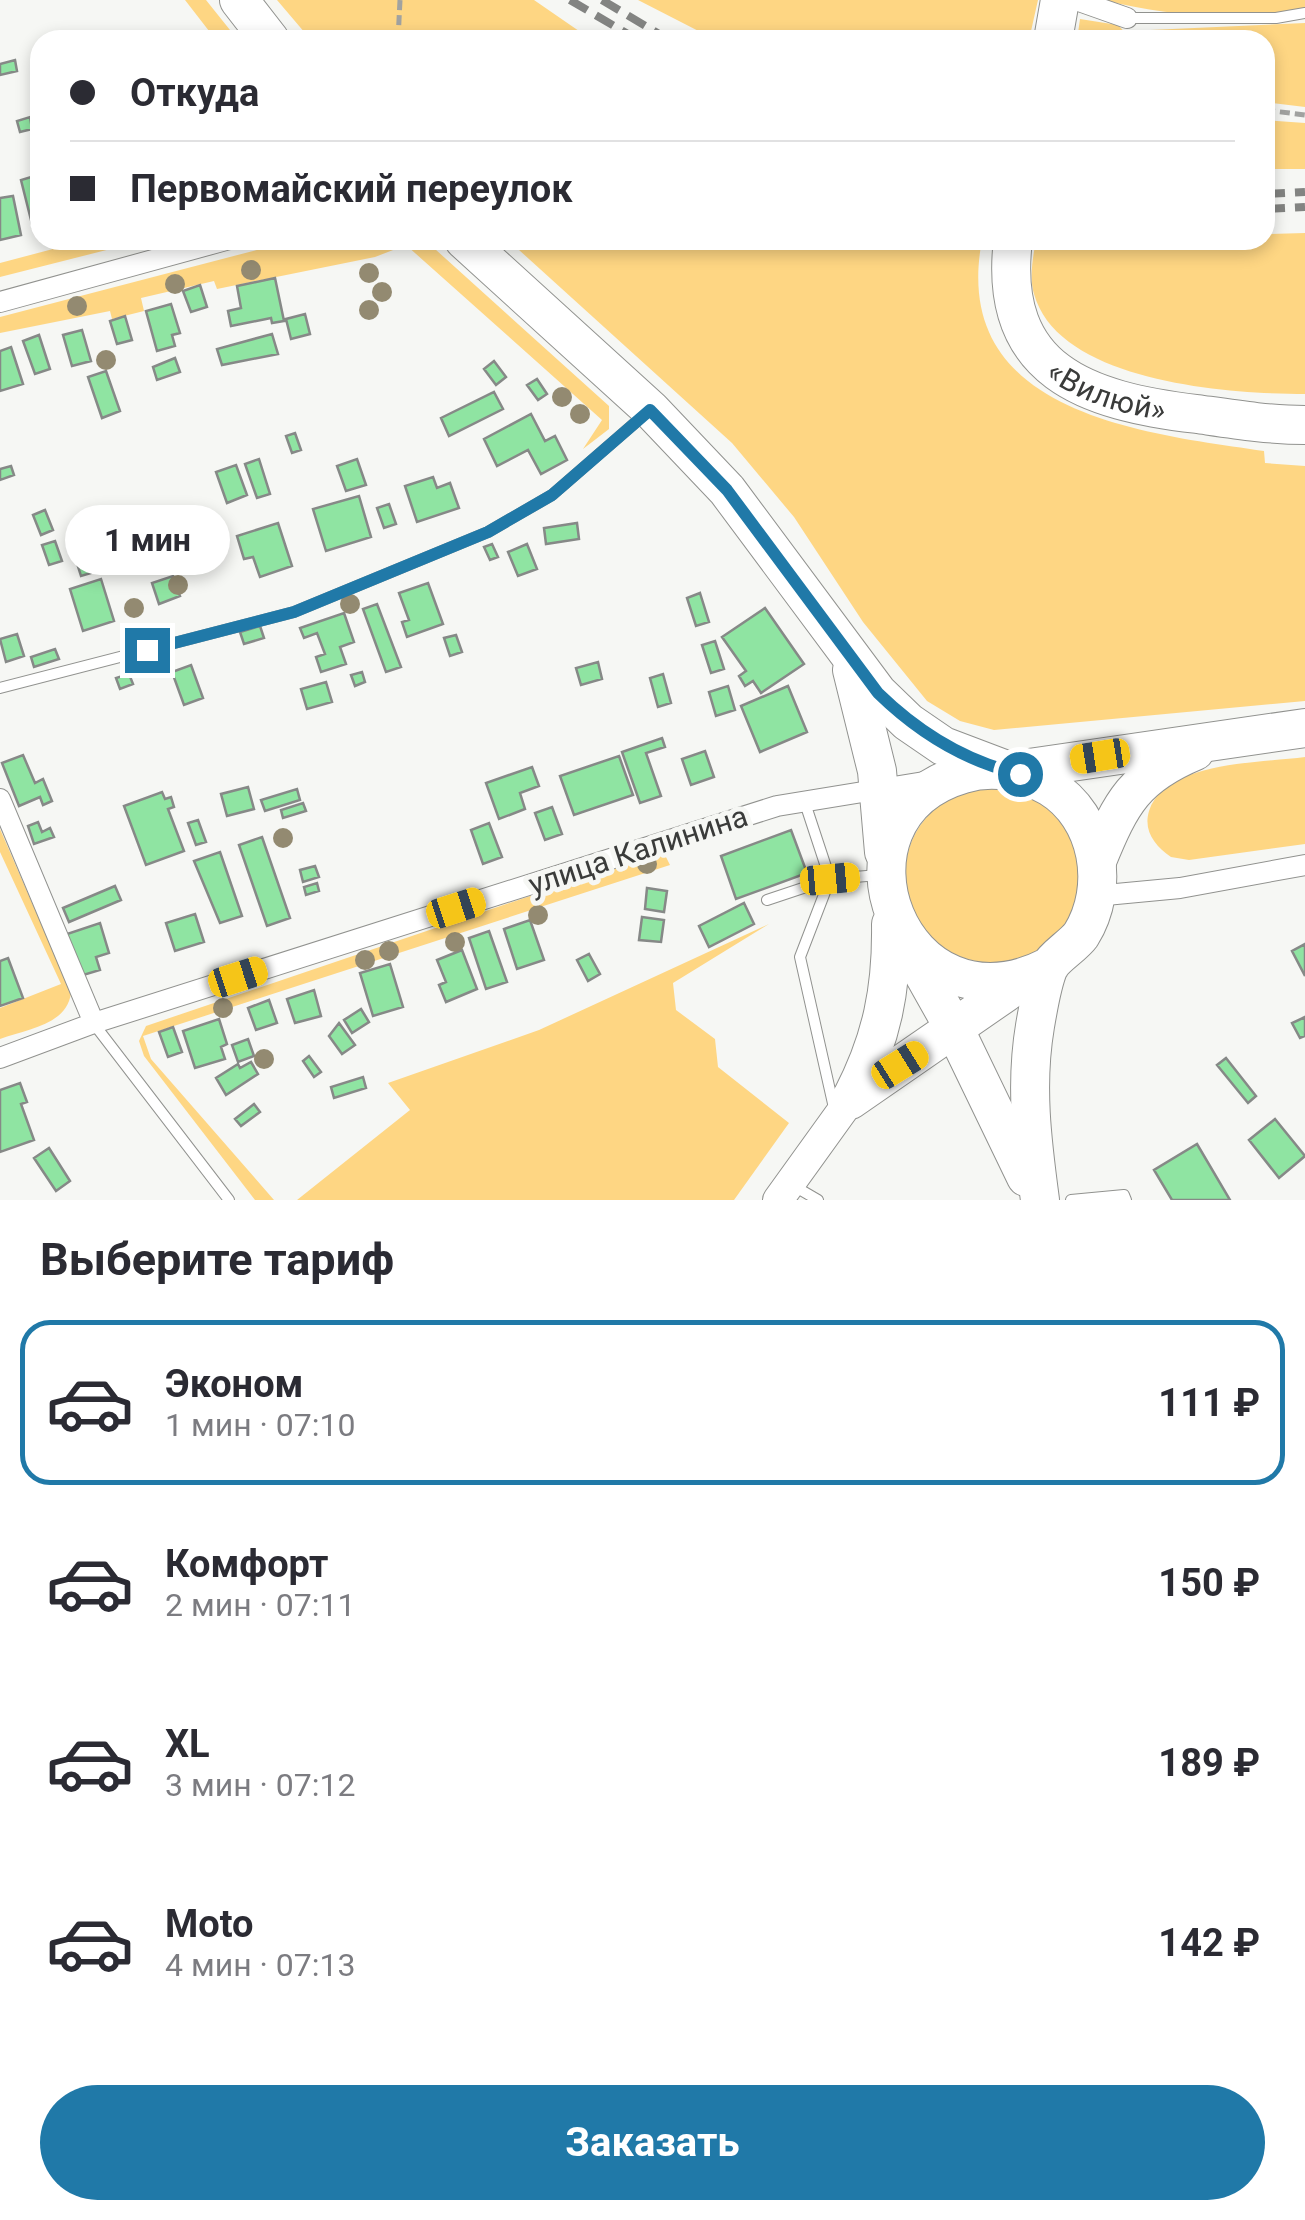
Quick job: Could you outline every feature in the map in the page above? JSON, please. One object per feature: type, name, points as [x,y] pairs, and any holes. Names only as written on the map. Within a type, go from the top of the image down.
[{"type":"highway","points":[[238,0],[262,30]]},
{"type":"highway","points":[[1056,30],[1060,0]]},
{"type":"highway","points":[[475,250],[650,410],[727,490],[878,693],[908,722],[944,746],[1034,778],[1068,801],[1084,822],[1096,878]]},
{"type":"highway","name":"«Вилюй»","points":[[1014,250],[1019,322],[1038,356],[1053,372],[1080,389],[1148,408],[1305,426]]},
{"type":"highway","points":[[843,1109],[872,1060],[891,989],[891,912],[880,789],[846,648]]},
{"type":"highway","points":[[885,875],[888,854],[903,817],[934,786],[952,777],[1305,728]]},
{"type":"highway","points":[[843,1109],[1040,970],[1078,938],[1117,815],[1156,768],[1234,735]]},
{"type":"highway","points":[[891,912],[910,944],[955,976],[994,983],[1040,970]]},
{"type":"highway","points":[[891,912],[1040,1200]]},
{"type":"highway","points":[[1040,970],[1029,1117],[1040,1200]]},
{"type":"main road","points":[[784,1192],[843,1109]]},
{"type":"street","points":[[1076,0],[1127,18]]},
{"type":"street","points":[[0,302],[190,250]]},
{"type":"street","name":"улица Калинина","points":[[0,1058],[94,1024],[804,799],[952,777]]},
{"type":"street","points":[[0,800],[94,1024]]},
{"type":"street","points":[[1096,878],[1180,888],[1305,865]]},
{"type":"lane","points":[[1127,18],[1276,18],[1305,14]]},
{"type":"lane","points":[[0,688],[294,612],[488,532],[552,495],[650,410]]},
{"type":"lane","points":[[804,799],[830,879],[800,957],[843,1109]]},
{"type":"lane","points":[[767,900],[830,879],[885,875]]},
{"type":"lane","points":[[94,1024],[229,1200]]},
{"type":"lane","points":[[784,1192],[818,1200]]},
{"type":"lane","points":[[1071,1200],[1124,1195],[1126,1200]]},
{"type":"path","points":[[398,30],[400,0]]},
{"type":"path","points":[[1275,111],[1305,114]]},
{"type":"shaded area","points":[[185,0],[206,0],[230,30],[208,30]]},
{"type":"shaded area","points":[[277,0],[534,0],[578,30],[302,30]]},
{"type":"shaded area","points":[[638,0],[1038,0],[1031,30],[696,30]]},
{"type":"shaded area","points":[[1105,0],[1305,0],[1305,9],[1256,15],[1205,15]]},
{"type":"shaded area","points":[[1080,19],[1118,25],[1123,30],[1078,30]]},
{"type":"shaded area","points":[[1305,23],[1305,107],[1275,103],[1275,30],[1150,30]]},
{"type":"shaded area","points":[[1275,121],[1305,123],[1305,169],[1275,169]]},
{"type":"shaded area","points":[[1305,233],[1305,394],[1193,386],[1111,365],[1076,347],[1050,324],[1034,294],[1035,250],[1275,250],[1275,234]]},
{"type":"shaded area","points":[[49,250],[107,250],[0,277],[0,263]]},
{"type":"shaded area","points":[[257,250],[393,250],[217,289],[214,281],[141,298],[144,311],[112,319],[110,311],[0,333],[0,317]]},
{"type":"shaded area","points":[[412,250],[436,250],[609,406],[609,429],[583,449],[602,420]]},
{"type":"shaded area","points":[[519,250],[982,250],[980,298],[995,343],[1024,378],[1064,404],[1112,422],[1163,435],[1264,451],[1265,463],[1305,466],[1305,701],[994,730],[960,721],[927,701],[863,622],[794,517],[732,443]]},
{"type":"shaded area","points":[[1305,757],[1305,844],[1189,860],[1171,857],[1152,837],[1149,811],[1158,795],[1174,782],[1216,768]]},
{"type":"shaded area","points":[[993,787],[1027,794],[1055,813],[1074,841],[1081,875],[1074,909],[1055,937],[1027,956],[993,963],[959,956],[931,937],[912,909],[905,875],[912,841],[931,813],[959,794]]},
{"type":"shaded area","points":[[0,829],[71,993],[68,1004],[54,1019],[0,1039],[0,1008],[61,984],[0,852]]},
{"type":"shaded area","points":[[663,851],[670,865],[143,1036],[151,1059],[274,1200],[255,1200],[144,1056],[139,1041],[146,1026]]},
{"type":"shaded area","points":[[769,924],[673,983],[676,1010],[715,1039],[718,1067],[789,1123],[734,1200],[297,1200],[410,1110],[388,1083],[539,1030]]},
{"type":"building","points":[[15,60],[17,71],[0,75],[0,64]]},
{"type":"building","points":[[30,117],[30,130],[20,132],[17,121]]},
{"type":"building","points":[[30,177],[30,216],[21,180]]},
{"type":"building","points":[[13,196],[21,235],[0,240],[0,198]]},
{"type":"building","points":[[275,278],[284,321],[272,323],[271,318],[231,326],[228,311],[241,308],[237,286]]},
{"type":"building","points":[[200,285],[207,307],[191,312],[183,291]]},
{"type":"building","points":[[171,304],[180,333],[172,335],[175,346],[157,351],[146,311]]},
{"type":"building","points":[[305,314],[310,334],[291,339],[286,319]]},
{"type":"building","points":[[125,316],[132,340],[117,344],[110,321]]},
{"type":"building","points":[[82,330],[91,361],[72,366],[63,335]]},
{"type":"building","points":[[272,334],[278,354],[222,365],[217,349]]},
{"type":"building","points":[[39,335],[50,369],[35,374],[23,341]]},
{"type":"building","points":[[11,347],[23,384],[0,391],[0,351]]},
{"type":"building","points":[[175,358],[180,372],[157,380],[153,367]]},
{"type":"building","points":[[494,361],[506,377],[496,385],[484,369]]},
{"type":"building","points":[[106,371],[120,411],[102,418],[88,377]]},
{"type":"building","points":[[537,379],[547,394],[538,400],[527,385]]},
{"type":"building","points":[[494,392],[503,409],[449,436],[441,418]]},
{"type":"building","points":[[531,414],[545,441],[555,436],[567,460],[541,474],[528,450],[497,466],[484,439]]},
{"type":"building","points":[[295,433],[301,450],[292,453],[286,436]]},
{"type":"building","points":[[259,459],[270,494],[257,498],[245,464]]},
{"type":"building","points":[[357,459],[366,485],[346,491],[337,466]]},
{"type":"building","points":[[236,465],[247,495],[227,503],[216,472]]},
{"type":"building","points":[[11,466],[14,475],[0,480],[0,469]]},
{"type":"building","points":[[433,477],[437,488],[450,483],[459,508],[417,522],[405,486]]},
{"type":"building","points":[[359,496],[371,537],[326,551],[313,509]]},
{"type":"building","points":[[389,504],[396,524],[384,528],[377,508]]},
{"type":"building","points":[[45,510],[53,530],[41,535],[33,515]]},
{"type":"building","points":[[278,523],[292,566],[260,577],[253,557],[244,559],[237,536]]},
{"type":"building","points":[[577,523],[579,539],[546,544],[544,528]]},
{"type":"building","points":[[55,541],[62,561],[49,565],[42,545]]},
{"type":"building","points":[[492,544],[498,557],[490,560],[484,547]]},
{"type":"building","points":[[527,544],[537,569],[518,576],[508,552]]},
{"type":"building","points":[[94,555],[98,571],[81,576],[76,560]]},
{"type":"building","points":[[173,576],[180,596],[159,604],[152,583]]},
{"type":"building","points":[[101,579],[114,621],[83,631],[70,589]]},
{"type":"building","points":[[428,583],[443,624],[407,637],[402,622],[409,620],[399,593]]},
{"type":"building","points":[[700,593],[709,622],[696,626],[687,598]]},
{"type":"building","points":[[377,604],[401,667],[386,672],[363,609]]},
{"type":"building","points":[[765,608],[804,664],[761,693],[753,681],[745,686],[739,676],[746,671],[722,637]]},
{"type":"building","points":[[344,613],[354,642],[340,647],[346,664],[321,672],[316,657],[325,654],[317,633],[304,638],[300,628]]},
{"type":"building","points":[[260,626],[264,638],[244,644],[240,632]]},
{"type":"building","points":[[17,634],[24,656],[6,662],[0,639]]},
{"type":"building","points":[[456,635],[462,652],[450,656],[444,638]]},
{"type":"building","points":[[715,641],[724,669],[711,673],[702,645]]},
{"type":"building","points":[[55,649],[59,659],[34,667],[31,657]]},
{"type":"building","points":[[598,662],[602,679],[581,685],[576,668]]},
{"type":"building","points":[[191,665],[203,698],[184,705],[172,672]]},
{"type":"building","points":[[362,672],[365,682],[355,686],[351,675]]},
{"type":"building","points":[[129,674],[133,684],[120,689],[116,678]]},
{"type":"building","points":[[663,674],[671,703],[658,707],[650,678]]},
{"type":"building","points":[[326,682],[332,702],[307,709],[301,689]]},
{"type":"building","points":[[728,686],[735,710],[716,716],[709,692]]},
{"type":"building","points":[[788,686],[807,732],[760,752],[741,706]]},
{"type":"building","points":[[662,738],[665,747],[646,753],[661,796],[640,803],[622,752]]},
{"type":"building","points":[[705,751],[714,777],[691,785],[682,759]]},
{"type":"building","points":[[23,755],[35,783],[43,779],[52,801],[43,805],[40,797],[19,806],[2,763]]},
{"type":"building","points":[[619,756],[633,795],[574,815],[560,776]]},
{"type":"building","points":[[532,767],[539,786],[520,793],[525,809],[499,819],[486,783]]},
{"type":"building","points":[[248,787],[254,809],[227,816],[221,794]]},
{"type":"building","points":[[297,789],[300,800],[265,811],[261,800]]},
{"type":"building","points":[[162,792],[165,799],[171,797],[174,807],[168,809],[184,851],[146,865],[124,806]]},
{"type":"building","points":[[303,803],[306,811],[283,818],[281,810]]},
{"type":"building","points":[[552,807],[562,834],[545,840],[535,813]]},
{"type":"building","points":[[198,820],[206,842],[196,845],[188,823]]},
{"type":"building","points":[[38,822],[42,832],[50,828],[54,837],[34,844],[28,826]]},
{"type":"building","points":[[489,823],[502,857],[483,864],[471,830]]},
{"type":"building","points":[[791,830],[807,873],[736,899],[721,856]]},
{"type":"building","points":[[262,837],[290,918],[267,926],[239,845]]},
{"type":"building","points":[[220,852],[242,916],[220,923],[194,861]]},
{"type":"building","points":[[315,866],[319,877],[303,882],[300,870]]},
{"type":"building","points":[[317,883],[319,891],[306,895],[304,887]]},
{"type":"building","points":[[115,886],[121,900],[69,922],[63,908]]},
{"type":"building","points":[[647,888],[667,891],[664,912],[645,909]]},
{"type":"building","points":[[744,903],[754,924],[709,947],[699,926]]},
{"type":"building","points":[[195,914],[204,942],[175,951],[166,923]]},
{"type":"building","points":[[642,917],[664,920],[661,942],[639,940]]},
{"type":"building","points":[[530,920],[544,960],[517,969],[504,929]]},
{"type":"building","points":[[100,923],[109,953],[96,957],[100,970],[80,976],[67,934]]},
{"type":"building","points":[[489,931],[507,982],[486,989],[469,938]]},
{"type":"building","points":[[1305,944],[1305,976],[1292,951]]},
{"type":"building","points":[[462,950],[477,989],[446,1002],[439,985],[446,982],[437,960]]},
{"type":"building","points":[[589,954],[600,974],[588,981],[577,960]]},
{"type":"building","points":[[8,958],[23,998],[0,1006],[0,961]]},
{"type":"building","points":[[390,964],[403,1007],[373,1016],[360,973]]},
{"type":"building","points":[[314,990],[321,1016],[295,1023],[287,999]]},
{"type":"building","points":[[269,1000],[277,1023],[256,1030],[248,1008]]},
{"type":"building","points":[[361,1009],[369,1022],[352,1033],[344,1020]]},
{"type":"building","points":[[1305,1017],[1305,1036],[1300,1038],[1292,1023]]},
{"type":"building","points":[[219,1019],[227,1044],[221,1047],[225,1059],[195,1068],[183,1031]]},
{"type":"building","points":[[339,1023],[355,1045],[342,1054],[329,1036]]},
{"type":"building","points":[[173,1027],[182,1052],[168,1057],[159,1032]]},
{"type":"building","points":[[248,1039],[254,1056],[238,1062],[232,1045]]},
{"type":"building","points":[[309,1056],[321,1072],[314,1077],[303,1061]]},
{"type":"building","points":[[1226,1058],[1256,1096],[1248,1103],[1217,1065]]},
{"type":"building","points":[[251,1062],[258,1074],[226,1095],[216,1078],[238,1064],[240,1068]]},
{"type":"building","points":[[363,1077],[366,1088],[334,1098],[331,1087]]},
{"type":"building","points":[[20,1083],[27,1102],[21,1104],[34,1140],[0,1152],[0,1090]]},
{"type":"building","points":[[254,1104],[260,1112],[241,1126],[235,1119]]},
{"type":"building","points":[[1275,1119],[1305,1156],[1279,1178],[1249,1140]]},
{"type":"building","points":[[1197,1144],[1230,1200],[1172,1200],[1154,1170]]},
{"type":"building","points":[[49,1148],[70,1181],[56,1191],[34,1158]]},
{"type":"railway","points":[[570,0],[621,30]]},
{"type":"railway","points":[[602,0],[652,30]]},
{"type":"railway","points":[[1275,194],[1305,192]]},
{"type":"railway","points":[[1275,208],[1305,207]]},
{"type":"route","points":[[147,650],[294,612],[488,532],[552,495],[650,410],[727,490],[878,693],[908,722],[944,746],[1020,774]]}]
